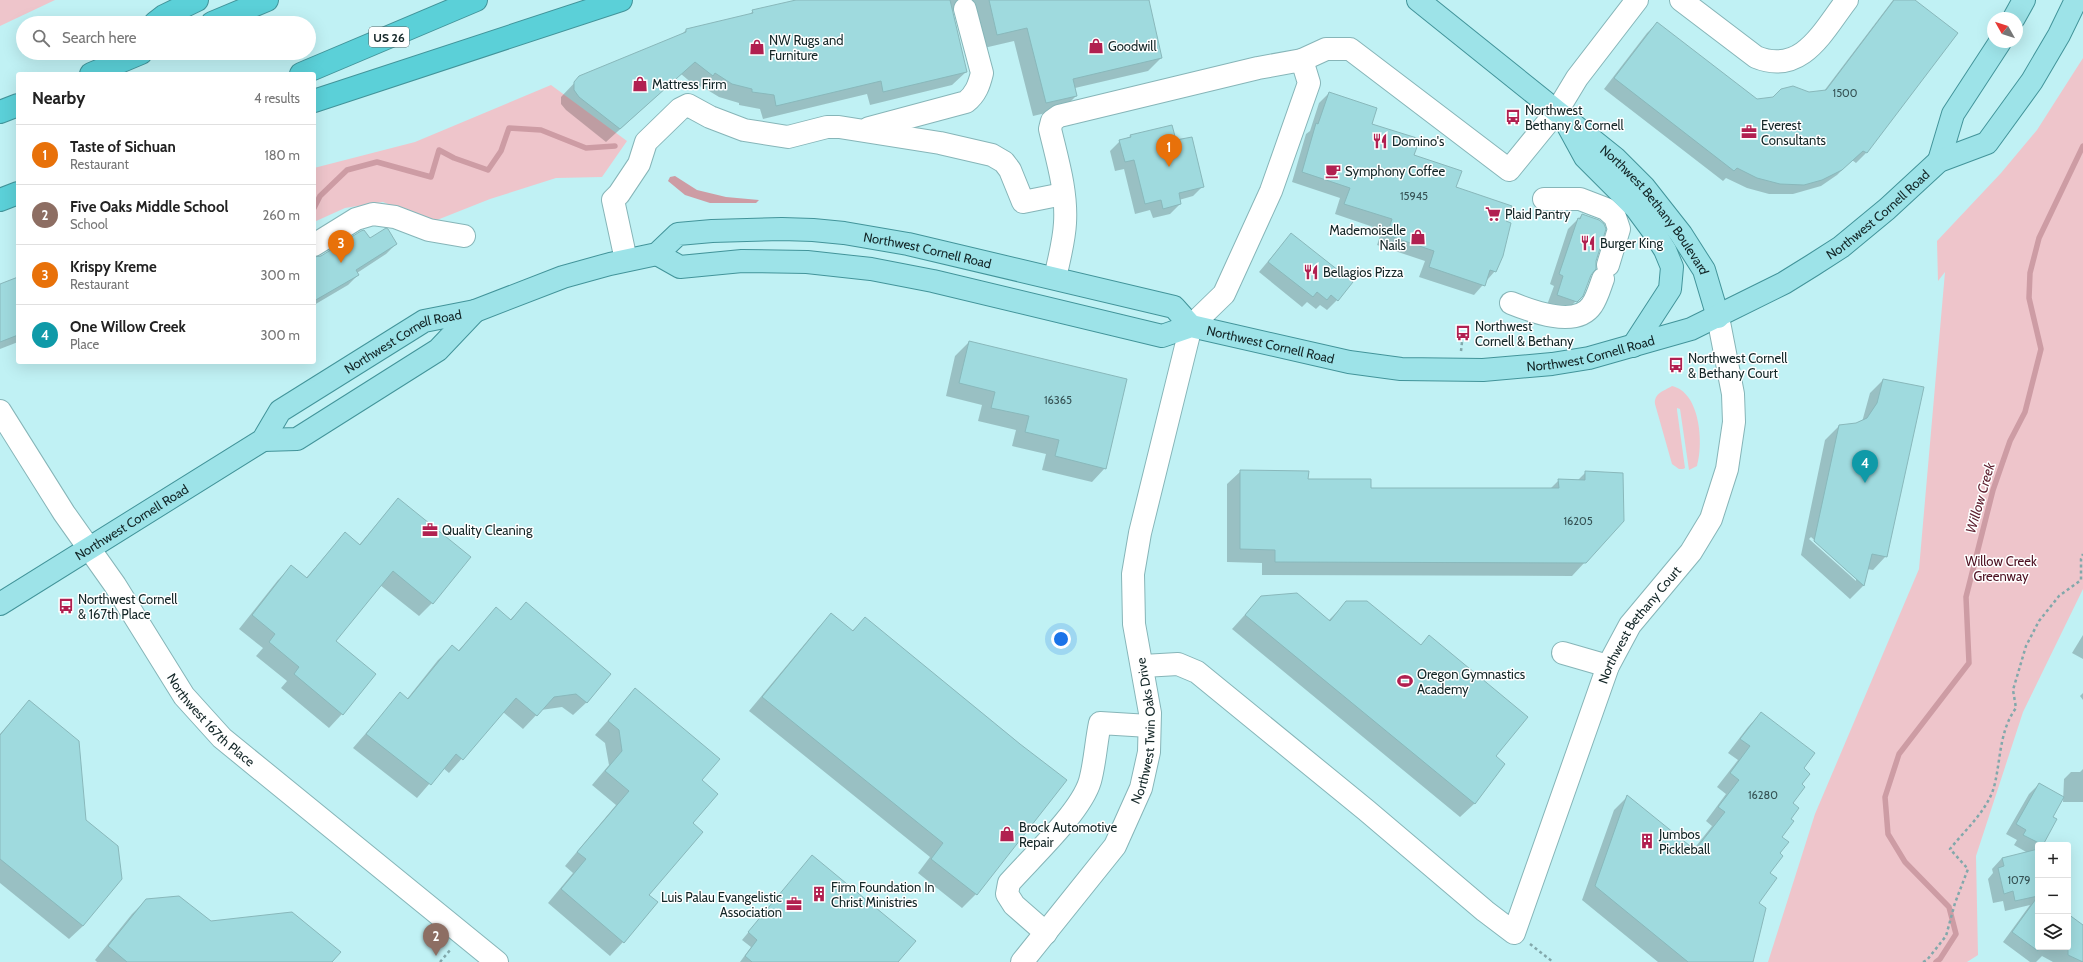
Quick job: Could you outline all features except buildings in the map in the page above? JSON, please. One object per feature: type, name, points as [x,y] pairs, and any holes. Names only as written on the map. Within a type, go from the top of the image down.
[{"type":"highway","points":[[164,16],[197,0]]},
{"type":"highway","points":[[229,16],[267,0]]},
{"type":"highway","name":"US 26","points":[[306,72],[476,0]]},
{"type":"highway","points":[[316,100],[621,0]]},
{"type":"highway","points":[[94,72],[109,60]]},
{"type":"highway","points":[[96,72],[124,60]]},
{"type":"highway","points":[[0,112],[16,106]]},
{"type":"highway","points":[[0,200],[16,194]]},
{"type":"main road","name":"Northwest Bethany Boulevard","points":[[1418,0],[1559,113],[1632,174],[1682,234],[1704,270],[1718,317]]},
{"type":"main road","name":"Northwest Cornell Road","points":[[657,254],[680,267],[742,261],[807,262],[870,269],[933,281],[1162,336],[1191,326],[1318,356],[1401,369],[1483,370],[1589,358],[1691,329],[1718,317],[1784,283],[1841,247],[1887,209],[1939,161],[1987,143],[2032,81],[2059,35],[2076,0]]},
{"type":"main road","name":"Northwest Cornell Road","points":[[1939,161],[1953,114],[1996,48]]},
{"type":"main road","points":[[1559,113],[1585,157],[1636,208],[1653,231],[1665,250],[1672,267],[1672,283],[1670,289],[1633,346]]},
{"type":"main road","name":"Northwest Cornell Road","points":[[0,604],[263,440],[280,411],[424,321],[475,311],[556,280],[626,260],[657,254],[678,234],[712,231],[813,230],[908,244],[1174,307],[1191,326]]},
{"type":"main road","name":"Northwest Cornell Road","points":[[263,440],[297,439],[438,350],[475,311]]},
{"type":"street","points":[[1055,278],[1065,227],[1061,176],[1050,128],[1052,121],[1059,116],[1258,68],[1302,60],[1326,49],[1350,49],[1509,170],[1559,113],[1577,78],[1637,0]]},
{"type":"street","points":[[1681,0],[1756,57],[1768,62],[1792,60],[1806,52],[1847,0]]},
{"type":"street","points":[[860,130],[966,102],[973,97],[980,84],[982,73],[966,9]]},
{"type":"street","points":[[1191,326],[1224,294],[1271,191],[1309,83],[1302,60]]},
{"type":"street","points":[[626,260],[613,200],[619,194],[639,164],[646,142],[680,109],[688,105],[710,118],[744,130],[788,137],[827,126],[940,143],[992,155],[1004,162],[1010,170],[1023,202],[1063,194]]},
{"type":"street","points":[[1511,303],[1537,313],[1558,316],[1574,316],[1584,312],[1592,306],[1606,272],[1619,229],[1615,217],[1606,209],[1580,199],[1544,199]]},
{"type":"street","points":[[316,244],[356,219],[373,214],[395,217],[429,230],[464,236]]},
{"type":"street","name":"Northwest Bethany Court","points":[[1514,933],[1608,666],[1630,625],[1691,552],[1711,519],[1727,469],[1734,422],[1733,394],[1718,317]]},
{"type":"street","name":"Northwest Twin Oaks Drive","points":[[1022,962],[1115,846],[1141,788],[1149,752],[1150,713],[1143,666],[1134,624],[1133,574],[1140,533],[1191,326]]},
{"type":"street","name":"Northwest 167th Place","points":[[0,411],[88,548],[115,585],[184,696],[222,738],[497,962]]},
{"type":"street","points":[[1563,653],[1608,666]]},
{"type":"street","points":[[1143,666],[1178,664],[1197,672],[1514,933]]},
{"type":"street","points":[[1046,933],[1014,905],[1007,894],[1009,883],[1072,813],[1082,798],[1090,781],[1100,724],[1149,726]]},
{"type":"path","points":[[1923,962],[1927,960],[1946,936],[1955,903],[1968,869],[1950,849],[1986,805],[1994,786],[1997,763],[2008,718],[2016,708],[2013,690],[2026,646],[2039,622],[2059,596],[2081,580],[2083,554]]},
{"type":"path","points":[[1514,933],[1553,962]]},
{"type":"green space","points":[[0,0],[55,0],[21,16],[16,16],[16,18],[0,26]]},
{"type":"green space","name":"Willow Creek Greenway","points":[[2083,58],[2083,589],[2023,712],[1976,856],[1978,955],[1967,962],[1768,962],[1815,814],[1919,569],[1945,272],[1938,281],[1937,241],[2001,173],[2037,130]]},
{"type":"green space","points":[[551,85],[627,141],[602,177],[556,178],[490,199],[437,220],[414,215],[383,202],[345,208],[316,221],[316,167],[415,142]]},
{"type":"green space","points":[[1672,386],[1681,390],[1689,398],[1698,420],[1700,432],[1699,456],[1697,466],[1689,470],[1680,409],[1677,408],[1685,468],[1683,469],[1679,469],[1672,464],[1655,404],[1656,397]]},
{"type":"shaded area","points":[[675,176],[697,190],[726,197],[759,200],[756,203],[710,203],[685,195],[668,181],[670,177]]},
{"type":"waterway","points":[[316,204],[320,196],[347,170],[377,162],[431,177],[439,150],[454,158],[488,170],[501,151],[509,128],[541,130],[586,148],[615,146]]},
{"type":"waterway","name":"Willow Creek","points":[[1936,962],[1940,959],[1956,934],[1949,907],[1905,862],[1888,834],[1885,797],[1899,754],[1969,663],[1966,597],[1993,490],[2010,441],[2025,412],[2041,349],[2029,298],[2030,273],[2039,238],[2083,146]]},
{"type":"place","name":"Goodwill","points":[[1096,46]]},
{"type":"place","name":"NW Rugs and Furniture","points":[[757,47]]},
{"type":"place","name":"Mattress Firm","points":[[640,84]]},
{"type":"place","name":"Northwest Bethany & Cornell","points":[[1513,117]]},
{"type":"place","name":"Everest Consultants","points":[[1749,132]]},
{"type":"place","name":"Domino's","points":[[1380,141]]},
{"type":"place","name":"Taste of Sichuan","points":[[1169,167]]},
{"type":"place","name":"Symphony Coffee","points":[[1333,171]]},
{"type":"place","name":"Plaid Pantry","points":[[1493,214]]},
{"type":"place","name":"Mademoiselle Nails","points":[[1418,237]]},
{"type":"place","name":"Burger King","points":[[1588,243]]},
{"type":"place","name":"Krispy Kreme","points":[[341,263]]},
{"type":"place","name":"Bellagios Pizza","points":[[1311,272]]},
{"type":"place","name":"Northwest Cornell & Bethany","points":[[1463,333]]},
{"type":"place","name":"Northwest Cornell & Bethany Court","points":[[1676,365]]},
{"type":"place","name":"One Willow Creek","points":[[1865,483]]},
{"type":"place","name":"Quality Cleaning","points":[[430,530]]},
{"type":"place","name":"Northwest Cornell & 167th Place","points":[[66,606]]},
{"type":"place","name":"Oregon Gymnastics Academy","points":[[1405,681]]},
{"type":"place","name":"Brock Automotive Repair","points":[[1007,834]]},
{"type":"place","name":"Jumbos Pickleball","points":[[1647,841]]},
{"type":"place","name":"Firm Foundation In Christ Ministries","points":[[819,894]]},
{"type":"place","name":"Luis Palau Evangelistic Association","points":[[794,904]]},
{"type":"place","name":"Five Oaks Middle School","points":[[436,956]]}]
